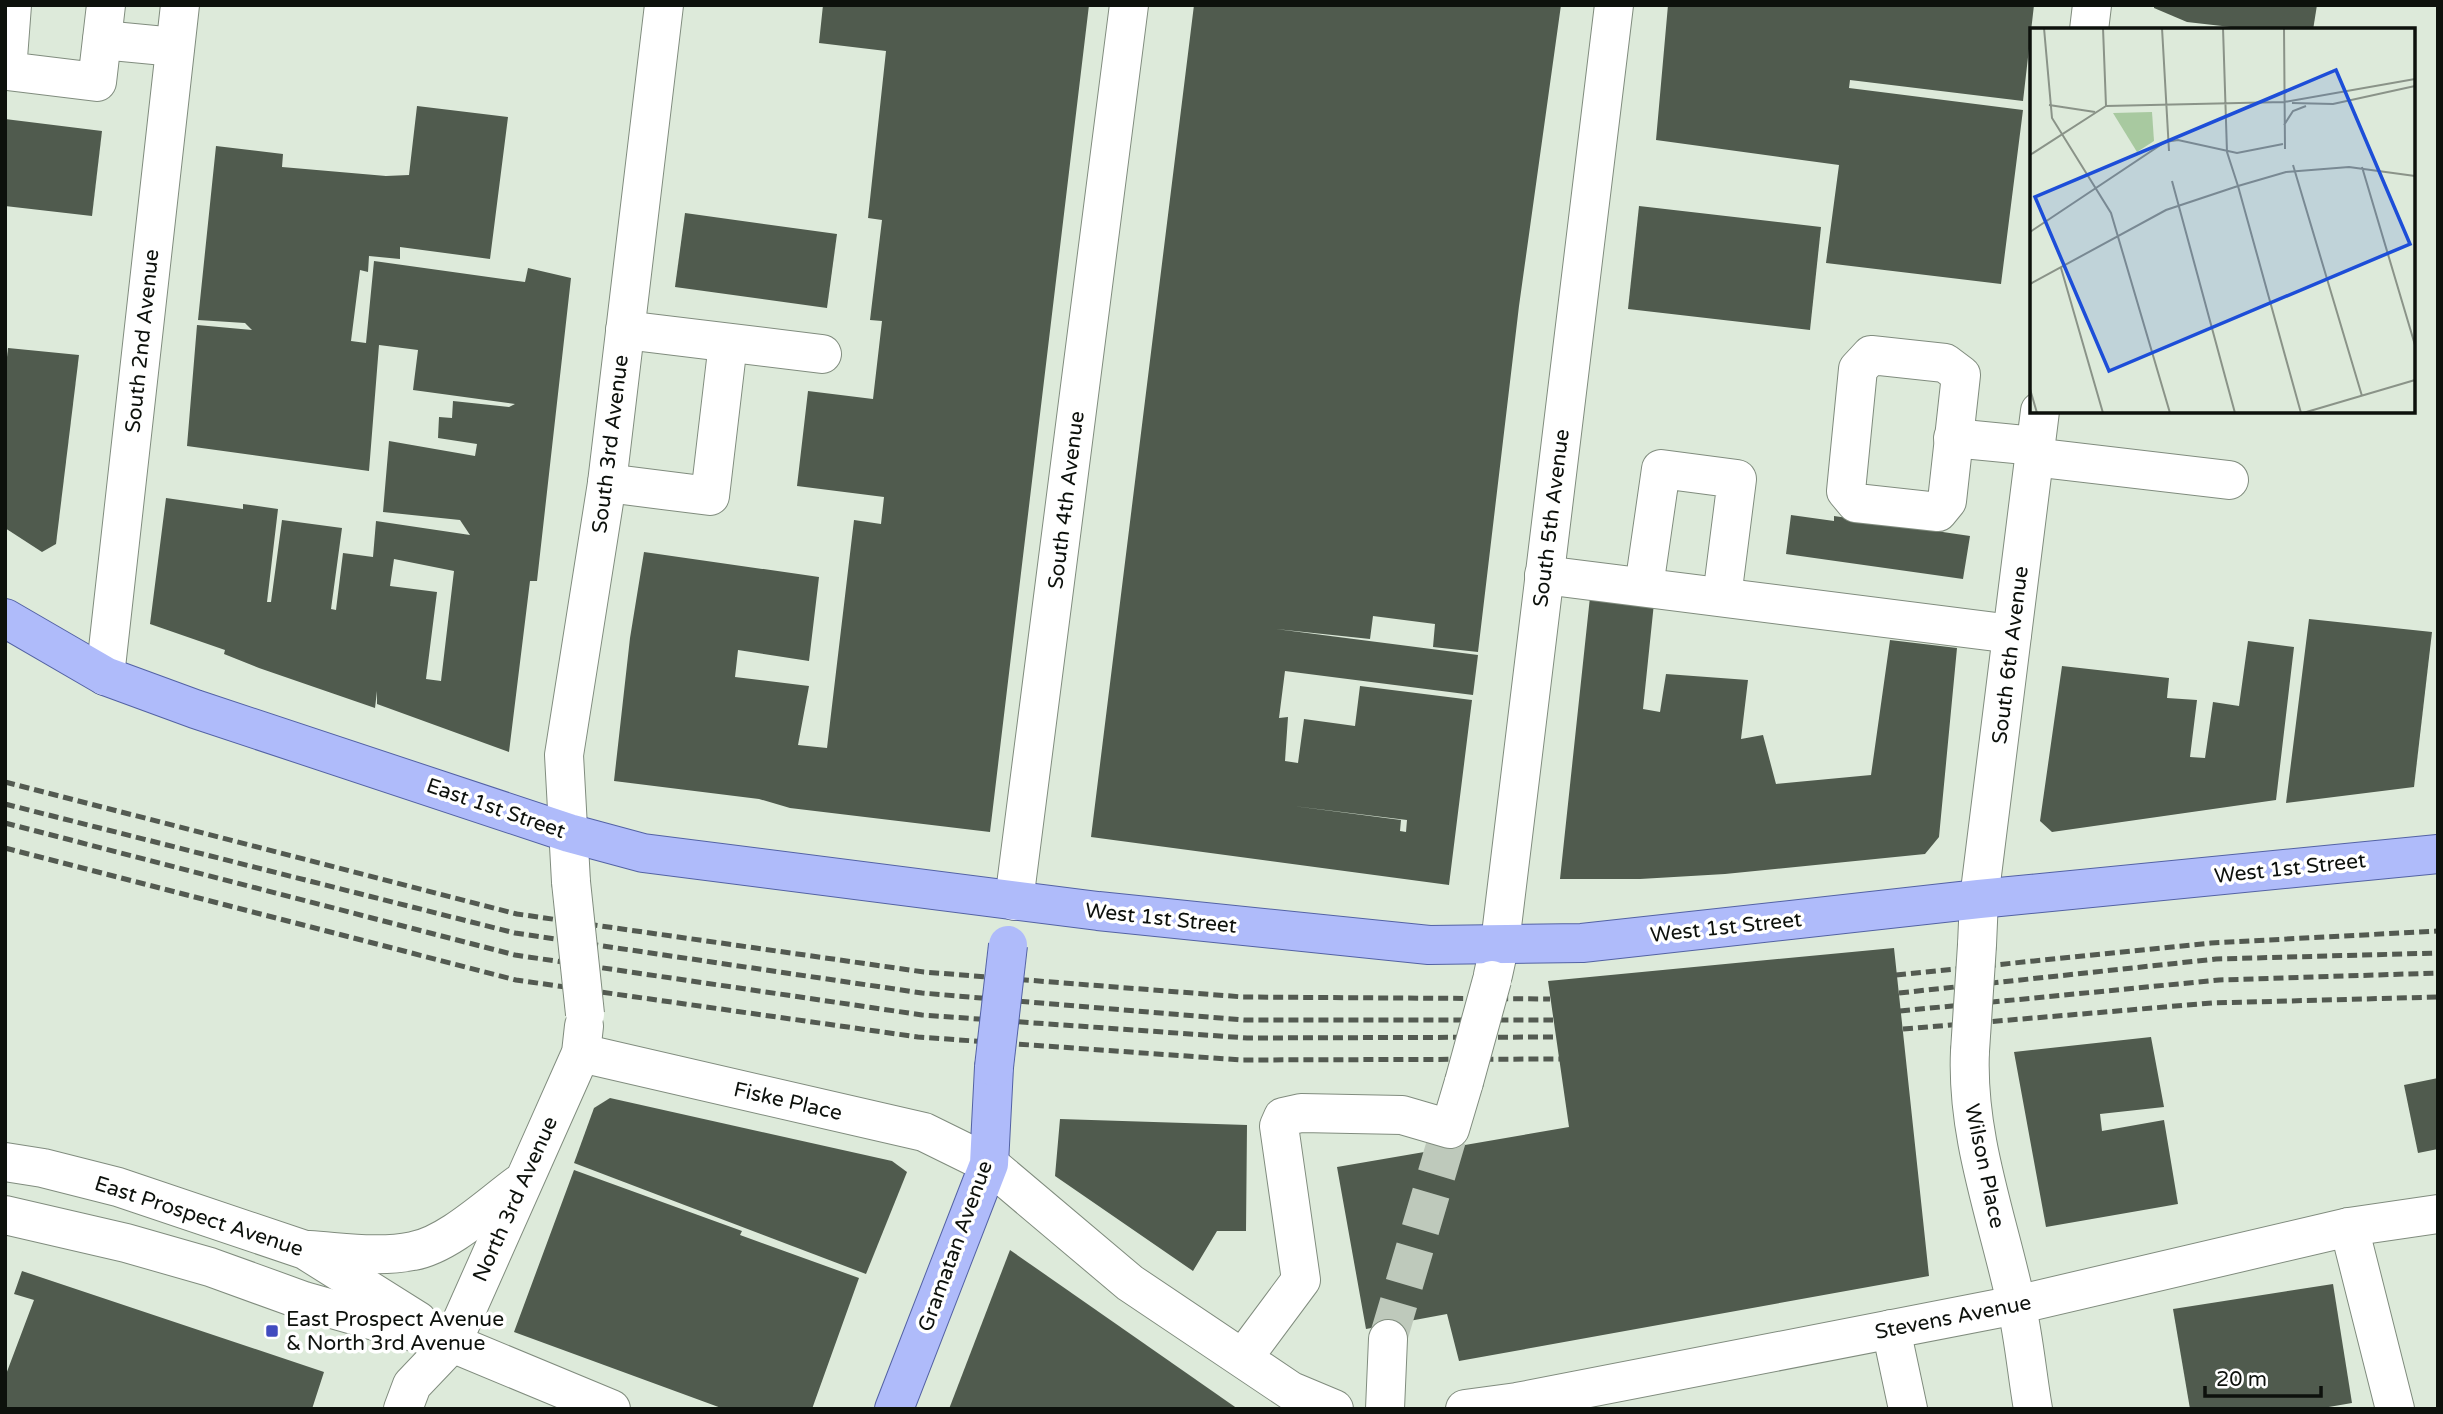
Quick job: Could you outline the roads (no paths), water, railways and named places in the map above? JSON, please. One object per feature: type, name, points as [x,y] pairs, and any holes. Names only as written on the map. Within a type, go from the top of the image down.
[{"type":"main road","name":"East 1st Street","points":[[5,618],[105,676],[195,709],[569,832],[643,853],[1014,901]]},
{"type":"main road","name":"West 1st Street","points":[[1014,901],[1429,945],[1582,943],[1979,899],[2438,854]]},
{"type":"main road","name":"South 4th Avenue","points":[[1002,994],[1014,901]]},
{"type":"main road","name":"Gramatan Avenue","points":[[894,1409],[989,1164],[994,1067],[1002,994]]},
{"type":"street","points":[[12,5],[7,71],[97,82],[104,23],[175,47]]},
{"type":"street","name":"South 2nd Avenue","points":[[105,676],[180,5]]},
{"type":"street","name":"South 3rd Avenue","points":[[585,1014],[571,882],[564,755],[607,483],[664,5]]},
{"type":"street","name":"South 4th Avenue","points":[[1014,901],[1129,5]]},
{"type":"street","name":"South 5th Avenue","points":[[1243,1358],[1301,1280],[1279,1126],[1283,1117],[1301,1113],[1402,1115],[1450,1129],[1479,1028],[1500,943],[1614,5]]},
{"type":"street","points":[[2089,28],[2092,5]]},
{"type":"street","points":[[625,330],[822,354]]},
{"type":"street","points":[[607,483],[710,496],[728,343]]},
{"type":"street","points":[[1953,438],[2037,438],[2229,480]]},
{"type":"street","name":"South 6th Avenue","points":[[1979,899],[2037,438]]},
{"type":"street","points":[[1644,587],[1661,469],[1737,479],[1722,597]]},
{"type":"street","points":[[1544,575],[2012,634]]},
{"type":"street","name":"Wilson Place","points":[[1979,899],[1969,1083],[1976,1140],[2017,1305],[2033,1409]]},
{"type":"street","name":"North 3rd Avenue","points":[[403,1409],[412,1385],[452,1343],[581,1053],[585,1014]]},
{"type":"street","name":"Fiske Place","points":[[581,1053],[924,1132],[989,1164],[1129,1283],[1291,1391],[1334,1409]]},
{"type":"street","name":"East Prospect Avenue","points":[[5,1162],[43,1168],[118,1187],[305,1250],[452,1343]]},
{"type":"street","points":[[305,1250],[374,1255],[415,1251],[452,1235],[523,1181]]},
{"type":"street","name":"Stevens Avenue","points":[[1465,1409],[1517,1402],[2017,1305],[2349,1227],[2438,1214]]},
{"type":"street","name":"East Prospect Avenue","points":[[5,1215],[126,1243],[198,1264],[304,1301],[452,1343],[611,1409]]},
{"type":"street","points":[[2349,1227],[2395,1409]]},
{"type":"street","points":[[1891,1329],[1908,1409]]},
{"type":"street","points":[[1385,1409],[1388,1339]]},
{"type":"tunnel","points":[[1388,1339],[1450,1129]]},
{"type":"railway","points":[[5,782],[517,914],[924,972],[1243,997],[1550,999]]},
{"type":"railway","points":[[5,804],[515,933],[922,993],[1244,1020],[1553,1020]]},
{"type":"railway","points":[[5,823],[515,955],[922,1015],[1247,1038],[1556,1037]]},
{"type":"railway","points":[[5,848],[516,980],[918,1037],[1242,1060],[1560,1059]]},
{"type":"railway","points":[[1896,975],[2211,943],[2438,931]]},
{"type":"railway","points":[[1899,993],[2216,959],[2438,953]]},
{"type":"railway","points":[[1900,1011],[2219,980],[2438,973]]},
{"type":"railway","points":[[1903,1029],[2212,1003],[2438,997]]},
{"type":"place","name":"East Prospect Avenue & North 3rd Avenue","points":[[272,1331]]}]
